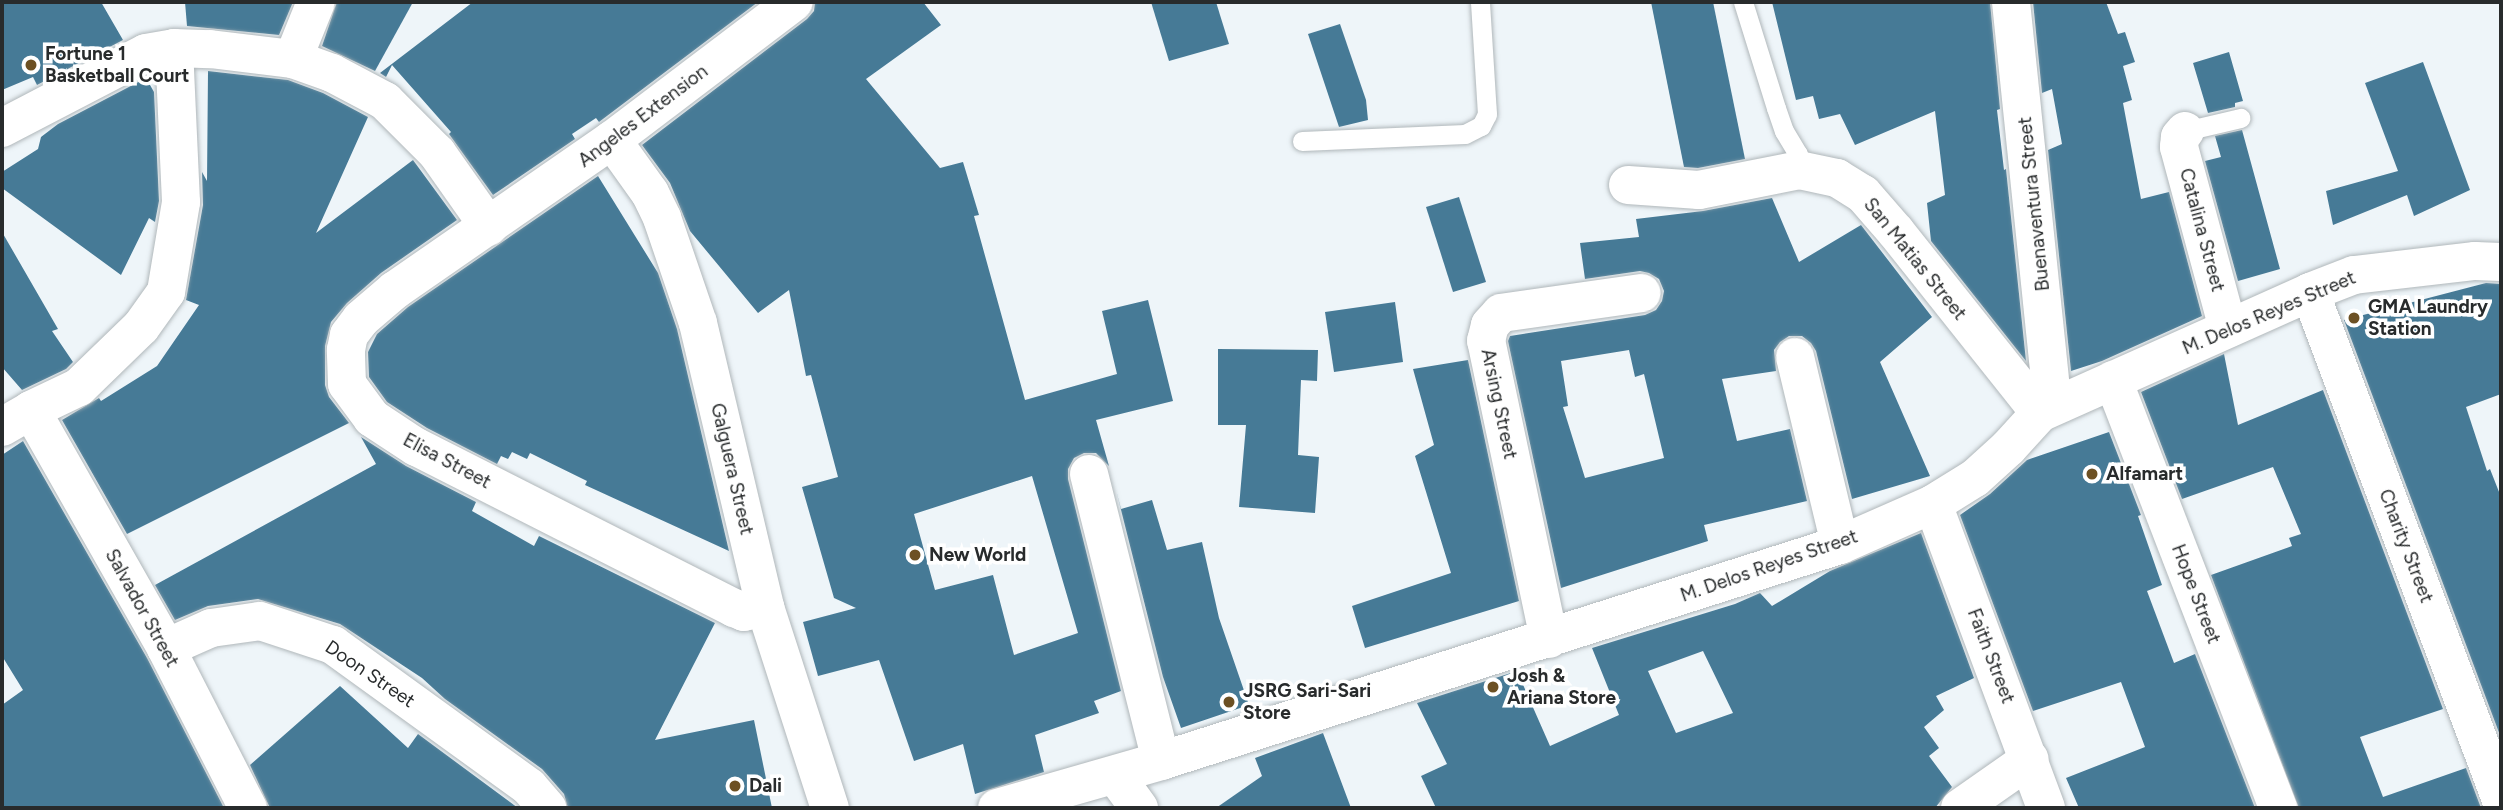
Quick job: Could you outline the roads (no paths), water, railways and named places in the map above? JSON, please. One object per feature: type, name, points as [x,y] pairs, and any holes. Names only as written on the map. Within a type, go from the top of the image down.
[{"type":"street","points":[[293,59],[316,2]]},
{"type":"street","name":"Angeles Extension","points":[[489,227],[612,140],[794,2]]},
{"type":"street","name":"Buenaventura Street","points":[[2011,2],[2047,410]]},
{"type":"street","points":[[16,418],[79,387],[141,327],[166,292],[181,202],[174,48]]},
{"type":"street","points":[[2,128],[146,53],[174,48],[293,59],[332,73],[385,101],[437,153],[489,227]]},
{"type":"street","name":"Catalina Street","points":[[2185,131],[2180,137],[2179,147],[2228,329]]},
{"type":"street","name":"Galguera Street","points":[[612,140],[658,210],[698,323],[765,607],[830,808]]},
{"type":"street","name":"San Matias Street","points":[[1628,186],[1699,190],[1799,170],[1837,178],[1863,194],[2047,410]]},
{"type":"street","name":"Elisa Street","points":[[489,227],[395,290],[361,319],[349,335],[347,384],[372,418],[416,447],[734,608],[744,612],[765,607]]},
{"type":"street","name":"M. Delos Reyes Street","points":[[997,808],[1161,761],[1840,545],[1933,504],[1975,478],[2047,410],[2310,292],[2354,275],[2475,261],[2501,262]]},
{"type":"street","name":"Charity Street","points":[[2310,292],[2501,800]]},
{"type":"street","name":"Arsing Street","points":[[1549,639],[1486,341],[1490,325],[1501,313],[1642,293]]},
{"type":"street","points":[[1795,357],[1840,545]]},
{"type":"street","name":"Hope Street","points":[[2113,380],[2278,808]]},
{"type":"street","name":"Salvador Street","points":[[16,418],[166,648],[248,808]]},
{"type":"street","points":[[1088,474],[1161,761]]},
{"type":"street","name":"Faith Street","points":[[1933,504],[2046,808]]},
{"type":"street","name":"Doon Street","points":[[166,648],[211,628],[260,621],[333,645],[529,787],[547,808]]},
{"type":"street","points":[[1960,808],[2030,759]]},
{"type":"street","points":[[1115,775],[1139,808]]},
{"type":"lane","points":[[1302,141],[1465,134],[1481,126],[1487,114],[1480,2]]},
{"type":"lane","points":[[1743,2],[1784,131],[1798,154],[1799,170]]},
{"type":"lane","points":[[2185,131],[2240,118]]},
{"type":"place","name":"Fortune 1 Basketball Court","points":[[31,65]]},
{"type":"place","name":"GMA Laundry Station","points":[[2354,318]]},
{"type":"place","name":"Alfamart","points":[[2092,474]]},
{"type":"place","name":"New World","points":[[915,555]]},
{"type":"place","name":"Josh & Ariana Store","points":[[1493,687]]},
{"type":"place","name":"JSRG Sari-Sari Store","points":[[1229,702]]},
{"type":"place","name":"Dali","points":[[735,786]]}]
